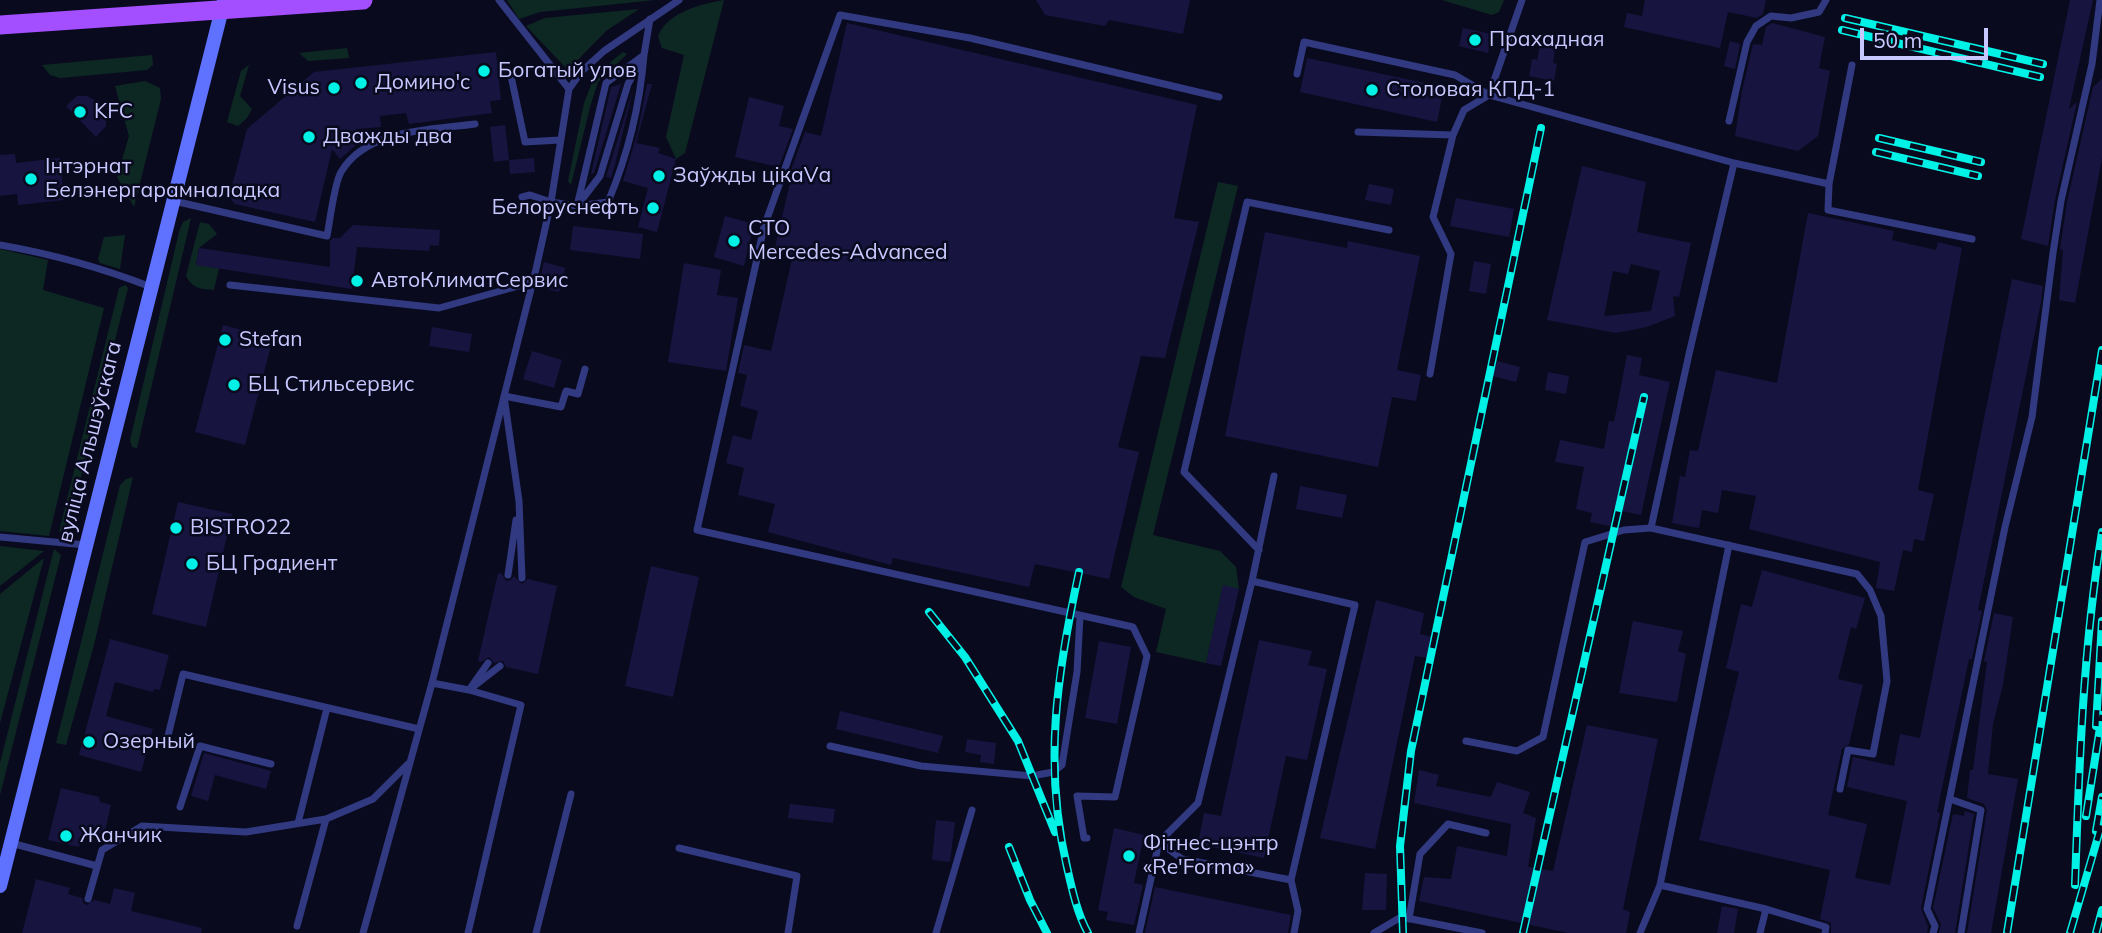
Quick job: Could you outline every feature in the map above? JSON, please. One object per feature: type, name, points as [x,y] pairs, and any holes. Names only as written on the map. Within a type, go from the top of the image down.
[{"type":"main road","points":[[0,25],[224,3],[363,0]]},
{"type":"main road","name":"вуліца Альшэўскага","points":[[0,886],[224,3]]},
{"type":"lane","points":[[499,0],[569,89]]},
{"type":"lane","points":[[363,933],[432,683],[533,282],[551,202],[569,89],[582,71],[604,51],[680,0]]},
{"type":"lane","points":[[1430,374],[1451,254],[1433,217],[1453,135],[1464,110],[1489,95],[1522,0]]},
{"type":"lane","points":[[1729,121],[1747,42],[1756,26],[1771,16],[1791,18],[1819,12],[1825,0]]},
{"type":"lane","points":[[1933,933],[1934,926],[1927,909],[2004,527],[2032,417],[2061,201],[2092,64],[2101,0]]},
{"type":"lane","points":[[1087,838],[1084,838],[1077,796],[1115,797],[1147,656],[1133,627],[697,530],[764,227],[840,15],[970,38],[1219,97]]},
{"type":"lane","points":[[522,197],[530,195],[577,206],[608,202],[617,180],[638,96],[650,19]]},
{"type":"lane","points":[[1297,74],[1304,42],[1455,75],[1489,95],[1734,163],[1829,184]]},
{"type":"lane","points":[[577,206],[600,176],[628,84],[644,55]]},
{"type":"lane","points":[[577,206],[607,83],[644,55]]},
{"type":"lane","points":[[1852,65],[1829,184],[1828,210],[1972,239]]},
{"type":"lane","points":[[511,76],[525,142],[559,140]]},
{"type":"lane","points":[[173,201],[327,236],[340,173],[361,149],[395,135],[475,124]]},
{"type":"lane","points":[[1358,132],[1453,135]]},
{"type":"lane","points":[[1651,528],[1734,163]]},
{"type":"lane","points":[[1259,550],[1184,472],[1247,202],[1389,230]]},
{"type":"lane","points":[[0,245],[91,267],[151,287]]},
{"type":"lane","points":[[230,285],[439,308],[533,282]]},
{"type":"lane","points":[[504,396],[561,407],[566,391],[578,394],[585,369]]},
{"type":"lane","points":[[504,396],[519,500],[522,578]]},
{"type":"lane","points":[[1139,933],[1159,842],[1199,803],[1274,476]]},
{"type":"lane","points":[[508,575],[519,500]]},
{"type":"lane","points":[[1466,741],[1517,751],[1543,737],[1585,542],[1624,530],[1651,528],[1857,574],[1870,590],[1881,616],[1887,681],[1873,754],[1848,750],[1840,789]]},
{"type":"lane","points":[[0,537],[86,545]]},
{"type":"lane","points":[[1640,933],[1660,885],[1729,545]]},
{"type":"lane","points":[[1252,581],[1355,605],[1291,880],[1298,911],[1294,933]]},
{"type":"lane","points":[[830,746],[921,766],[1032,776],[1053,772],[1062,765],[1077,672],[1080,616]]},
{"type":"lane","points":[[469,690],[488,663]]},
{"type":"lane","points":[[469,690],[500,666]]},
{"type":"lane","points":[[167,740],[183,674],[419,729]]},
{"type":"lane","points":[[432,683],[521,705],[468,933]]},
{"type":"lane","points":[[298,823],[327,708]]},
{"type":"lane","points":[[180,807],[200,746],[271,764]]},
{"type":"lane","points":[[88,899],[102,850],[142,826],[246,832],[326,818],[373,799],[409,764]]},
{"type":"lane","points":[[536,933],[571,794]]},
{"type":"lane","points":[[1950,799],[1980,810],[1961,933]]},
{"type":"lane","points":[[936,933],[972,810]]},
{"type":"lane","points":[[297,926],[326,818]]},
{"type":"lane","points":[[1409,919],[1420,854],[1448,824],[1486,833]]},
{"type":"lane","points":[[1159,842],[1182,859],[1291,880]]},
{"type":"lane","points":[[11,843],[97,866]]},
{"type":"lane","points":[[679,848],[797,876],[788,933]]},
{"type":"lane","points":[[1660,885],[1766,909],[1826,927],[1825,933]]},
{"type":"lane","points":[[1760,933],[1766,909]]},
{"type":"lane","points":[[1374,933],[1401,917],[1482,933]]},
{"type":"green space","points":[[507,0],[655,0],[540,12],[519,19]]},
{"type":"green space","points":[[724,0],[685,153],[676,159],[666,137],[684,55],[662,48],[658,36],[669,21],[686,10]]},
{"type":"green space","points":[[1442,0],[1504,0],[1499,12],[1492,15]]},
{"type":"green space","points":[[639,9],[606,31],[568,70],[526,26],[545,18]]},
{"type":"green space","points":[[347,48],[349,58],[308,61],[299,53]]},
{"type":"green space","points":[[623,52],[627,54],[598,82],[571,185],[568,181],[584,103],[598,72]]},
{"type":"green space","points":[[152,55],[153,65],[147,70],[60,78],[50,75],[42,65]]},
{"type":"green space","points":[[249,65],[240,96],[252,109],[238,126],[227,122],[241,71]]},
{"type":"green space","points":[[145,81],[160,88],[161,99],[134,207],[117,177],[129,136],[115,86]]},
{"type":"green space","points":[[1218,182],[1238,186],[1153,535],[1220,551],[1236,567],[1239,589],[1223,586],[1206,663],[1156,652],[1166,609],[1134,597],[1121,587]]},
{"type":"green space","points":[[191,218],[137,448],[132,447],[130,440],[179,232],[183,222]]},
{"type":"green space","points":[[200,222],[209,224],[217,234],[199,248],[196,264],[219,268],[214,290],[195,286],[186,276]]},
{"type":"green space","points":[[125,235],[120,269],[100,263],[98,259],[104,237]]},
{"type":"green space","points":[[0,249],[48,260],[43,290],[104,308],[49,536],[0,531]]},
{"type":"green space","points":[[125,285],[128,288],[68,529],[59,532],[119,288]]},
{"type":"green space","points":[[133,477],[94,645],[66,745],[56,743],[120,485]]},
{"type":"green space","points":[[0,546],[44,551],[0,586]]},
{"type":"green space","points":[[54,549],[61,555],[0,795],[0,763]]},
{"type":"green space","points":[[44,558],[0,723],[0,594]]},
{"type":"building","points":[[1036,0],[1190,0],[1183,34],[1109,20],[1105,26],[1045,15]]},
{"type":"building","points":[[1645,0],[1766,0],[1763,14],[1757,18],[1728,12],[1720,48],[1624,27],[1627,13],[1642,16]]},
{"type":"building","points":[[2070,0],[2093,0],[2069,109],[2077,102],[2055,200],[2048,246],[2021,239]]},
{"type":"building","points":[[847,23],[1197,105],[1174,218],[1199,222],[1165,358],[1141,356],[1118,447],[1139,452],[1109,579],[1035,564],[1029,587],[893,558],[891,565],[768,532],[775,504],[738,495],[744,468],[726,463],[733,435],[751,440],[758,411],[740,406],[747,375],[738,373],[744,345],[771,351],[793,255],[774,251],[791,170],[805,132],[821,136]]},
{"type":"building","points":[[1772,23],[1825,37],[1819,68],[1830,71],[1818,136],[1798,151],[1735,136],[1753,44],[1762,45],[1766,27]]},
{"type":"building","name":"Прахадная","points":[[1463,28],[1492,34],[1488,53],[1459,46]]},
{"type":"building","points":[[1542,33],[1557,36],[1553,63],[1557,64],[1554,81],[1529,76],[1532,59],[1537,60]]},
{"type":"building","points":[[1730,41],[1740,44],[1735,69],[1724,66]]},
{"type":"building","points":[[496,52],[501,100],[490,101],[492,113],[409,124],[406,113],[380,116],[381,127],[356,129],[363,139],[340,159],[332,149],[315,222],[235,204],[229,197],[247,129],[314,72]]},
{"type":"building","name":"Столовая КПД-1","points":[[1307,58],[1444,87],[1437,122],[1300,92]]},
{"type":"building","points":[[2102,79],[2102,158],[2075,303],[2059,300],[2063,250],[2060,249],[2067,202],[2093,87]]},
{"type":"building","points":[[621,84],[594,173],[591,174],[611,87]]},
{"type":"building","name":"Белоруснефть","points":[[647,84],[652,84],[636,143],[660,148],[658,153],[676,159],[657,232],[638,227],[648,188],[623,181],[638,131]]},
{"type":"building","points":[[634,86],[611,178],[606,177]]},
{"type":"building","points":[[77,96],[87,96],[99,103],[106,115],[106,126],[96,137],[66,106]]},
{"type":"building","points":[[749,97],[784,106],[779,126],[793,129],[779,167],[735,157]]},
{"type":"building","points":[[505,125],[509,160],[494,162],[490,127]]},
{"type":"building","name":"Інтэрнат Белэнергарамналадка","points":[[15,154],[16,163],[60,158],[64,200],[18,205],[17,194],[0,196],[0,155]]},
{"type":"building","points":[[534,158],[535,172],[510,174],[509,160]]},
{"type":"building","points":[[1582,166],[1646,182],[1637,232],[1691,243],[1679,297],[1673,296],[1675,316],[1647,327],[1616,333],[1547,320]],"holes":[[[1631,264],[1660,271],[1651,311],[1604,316],[1613,271],[1628,274]]]},
{"type":"building","points":[[1369,184],[1394,189],[1391,205],[1365,200]]},
{"type":"building","points":[[1456,198],[1514,209],[1509,237],[1450,226]]},
{"type":"building","points":[[1808,213],[1894,231],[1892,240],[1936,250],[1938,242],[1962,248],[1918,490],[1934,494],[1924,541],[1914,539],[1912,552],[1903,550],[1894,591],[1876,588],[1880,562],[1749,529],[1756,496],[1722,490],[1718,513],[1702,510],[1699,528],[1672,523],[1680,476],[1685,477],[1690,450],[1698,451],[1716,370],[1777,383]]},
{"type":"building","name":"СТО Mercedes-Advanced","points":[[725,216],[754,224],[744,266],[714,257]]},
{"type":"building","points":[[353,225],[440,230],[439,246],[430,245],[429,251],[357,247],[352,289],[196,265],[199,248],[330,267],[330,241],[340,238]]},
{"type":"building","points":[[573,226],[643,234],[640,259],[570,250]]},
{"type":"building","points":[[1265,232],[1347,248],[1348,241],[1420,256],[1397,370],[1421,375],[1416,401],[1392,397],[1378,467],[1225,436]]},
{"type":"building","points":[[1474,261],[1491,264],[1486,294],[1469,291]]},
{"type":"building","points":[[544,262],[565,268],[559,292],[538,287]]},
{"type":"building","points":[[684,263],[721,270],[717,295],[738,298],[726,371],[668,362]]},
{"type":"building","points":[[2012,279],[2043,286],[2041,302],[1978,610],[1982,611],[1972,659],[1969,659],[1937,812],[1940,813],[1921,908],[1928,927],[1927,933],[1831,933],[1831,923],[1820,919],[1830,870],[1699,840],[1739,672],[1726,668],[1741,604],[1752,607],[1762,570],[1865,598],[1856,629],[1851,627],[1838,679],[1863,685],[1849,744],[1842,749],[1828,815],[1867,824],[1855,878],[1890,885],[1907,801],[1847,787],[1853,757],[1894,766],[1900,734],[1920,738]]},
{"type":"building","name":"БЦ Стильсервис","points":[[223,325],[273,338],[245,445],[195,432]]},
{"type":"building","points":[[432,327],[472,334],[469,352],[429,346]]},
{"type":"building","points":[[532,351],[562,360],[554,388],[523,379]]},
{"type":"building","points":[[1627,355],[1642,358],[1639,375],[1670,382],[1641,515],[1613,509],[1610,526],[1590,522],[1592,513],[1576,509],[1584,467],[1555,462],[1560,440],[1604,449],[1609,421],[1614,422]]},
{"type":"building","points":[[1497,361],[1520,367],[1516,382],[1493,376]]},
{"type":"building","points":[[1548,372],[1569,376],[1566,394],[1545,390]]},
{"type":"building","points":[[1300,486],[1347,495],[1342,518],[1296,509]]},
{"type":"building","name":"БЦ Градиент","points":[[178,502],[232,514],[206,627],[152,614]]},
{"type":"building","points":[[651,566],[699,577],[673,697],[625,686]]},
{"type":"building","points":[[498,573],[502,574],[506,581],[514,576],[522,584],[528,579],[557,586],[538,674],[506,667],[503,661],[494,663],[489,657],[478,661]]},
{"type":"building","points":[[1223,585],[1239,589],[1221,666],[1206,663]]},
{"type":"building","points":[[1376,600],[1424,613],[1420,634],[1432,637],[1428,658],[1415,656],[1375,849],[1320,838]]},
{"type":"building","points":[[1994,613],[2013,617],[2003,685],[1993,724],[1988,774],[2018,779],[1991,933],[1967,933],[1987,810],[1984,804],[1967,798],[1987,662],[1984,661]]},
{"type":"building","points":[[1633,621],[1683,631],[1678,651],[1686,654],[1677,702],[1619,693]]},
{"type":"building","points":[[110,639],[169,655],[160,690],[154,689],[153,692],[115,682],[106,716],[153,729],[141,772],[79,755]]},
{"type":"building","points":[[1259,640],[1312,651],[1308,665],[1327,669],[1307,760],[1286,756],[1264,858],[1198,844],[1204,813],[1221,816]]},
{"type":"building","points":[[1099,641],[1131,647],[1117,724],[1085,718]]},
{"type":"building","points":[[840,711],[943,736],[938,753],[836,729]]},
{"type":"building","points":[[1587,725],[1658,739],[1623,909],[1630,912],[1626,933],[1568,933],[1419,901],[1424,877],[1451,879],[1457,846],[1507,856],[1511,824],[1414,803],[1419,770],[1439,775],[1436,786],[1491,797],[1497,782],[1530,792],[1523,813],[1536,818],[1528,867],[1553,871]]},
{"type":"building","points":[[967,739],[996,743],[994,764],[980,762],[981,755],[965,752]]},
{"type":"building","points":[[204,753],[271,771],[266,789],[215,775],[208,801],[191,796]]},
{"type":"building","points":[[61,788],[99,797],[100,802],[111,805],[104,835],[83,830],[79,847],[48,840]]},
{"type":"building","points":[[790,804],[835,809],[833,823],[788,818]]},
{"type":"building","points":[[1965,811],[1974,814],[1955,933],[1939,933],[1941,924],[1933,908],[1953,814],[1964,816]]},
{"type":"building","points":[[936,820],[955,822],[950,862],[932,860]]},
{"type":"building","points":[[1114,828],[1144,835],[1134,883],[1143,885],[1134,925],[1106,920],[1108,912],[1098,910]]},
{"type":"building","points":[[1365,873],[1387,874],[1386,910],[1362,910]]},
{"type":"building","points":[[36,879],[70,888],[68,894],[82,898],[87,905],[94,900],[110,904],[114,888],[135,893],[131,911],[202,928],[201,933],[22,933]]},
{"type":"building","points":[[1155,887],[1291,915],[1288,933],[1145,933]]},
{"type":"building","points":[[1722,906],[1738,909],[1734,933],[1717,933]]},
{"type":"railway","points":[[1845,18],[2043,64]]},
{"type":"railway","points":[[1842,30],[2040,77]]},
{"type":"railway","points":[[1403,933],[1400,846],[1411,751],[1541,128]]},
{"type":"railway","points":[[1879,138],[1981,162]]},
{"type":"railway","points":[[1876,152],[1978,176]]},
{"type":"railway","points":[[2007,933],[2102,350]]},
{"type":"railway","points":[[1523,933],[1644,397]]},
{"type":"railway","points":[[2075,885],[2086,664],[2102,532]]},
{"type":"railway","points":[[1079,572],[1064,646],[1054,755],[1060,829],[1067,867],[1088,933]]},
{"type":"railway","points":[[929,612],[965,657],[1018,741],[1055,832]]},
{"type":"railway","points":[[2096,726],[2102,621]]},
{"type":"railway","points":[[2086,816],[2102,715]]},
{"type":"railway","points":[[2096,831],[2102,797]]},
{"type":"railway","points":[[2070,933],[2102,823]]},
{"type":"railway","points":[[1009,847],[1030,900],[1047,933]]},
{"type":"railway","points":[[2096,933],[2102,910]]},
{"type":"place","name":"Прахадная","points":[[1475,40]]},
{"type":"place","name":"Богатый улов","points":[[484,71]]},
{"type":"place","name":"Домино'c","points":[[361,83]]},
{"type":"place","name":"Visus","points":[[334,88]]},
{"type":"place","name":"Столовая КПД-1","points":[[1372,90]]},
{"type":"place","name":"KFC","points":[[80,112]]},
{"type":"place","name":"Дважды два","points":[[309,137]]},
{"type":"place","name":"Заўжды цікаVа","points":[[659,176]]},
{"type":"place","name":"Інтэрнат Белэнергарамналадка","points":[[31,179]]},
{"type":"place","name":"Белоруснефть","points":[[653,208]]},
{"type":"place","name":"СТО Mercedes-Advanced","points":[[734,241]]},
{"type":"place","name":"АвтоКлиматСервис","points":[[357,281]]},
{"type":"place","name":"Stefan","points":[[225,340]]},
{"type":"place","name":"БЦ Стильсервис","points":[[234,385]]},
{"type":"place","name":"BISTRO22","points":[[176,528]]},
{"type":"place","name":"БЦ Градиент","points":[[192,564]]},
{"type":"place","name":"Озерный","points":[[89,742]]},
{"type":"place","name":"Жанчик","points":[[66,836]]},
{"type":"place","name":"Фітнес-цэнтр «Re'Forma»","points":[[1129,856]]}]
